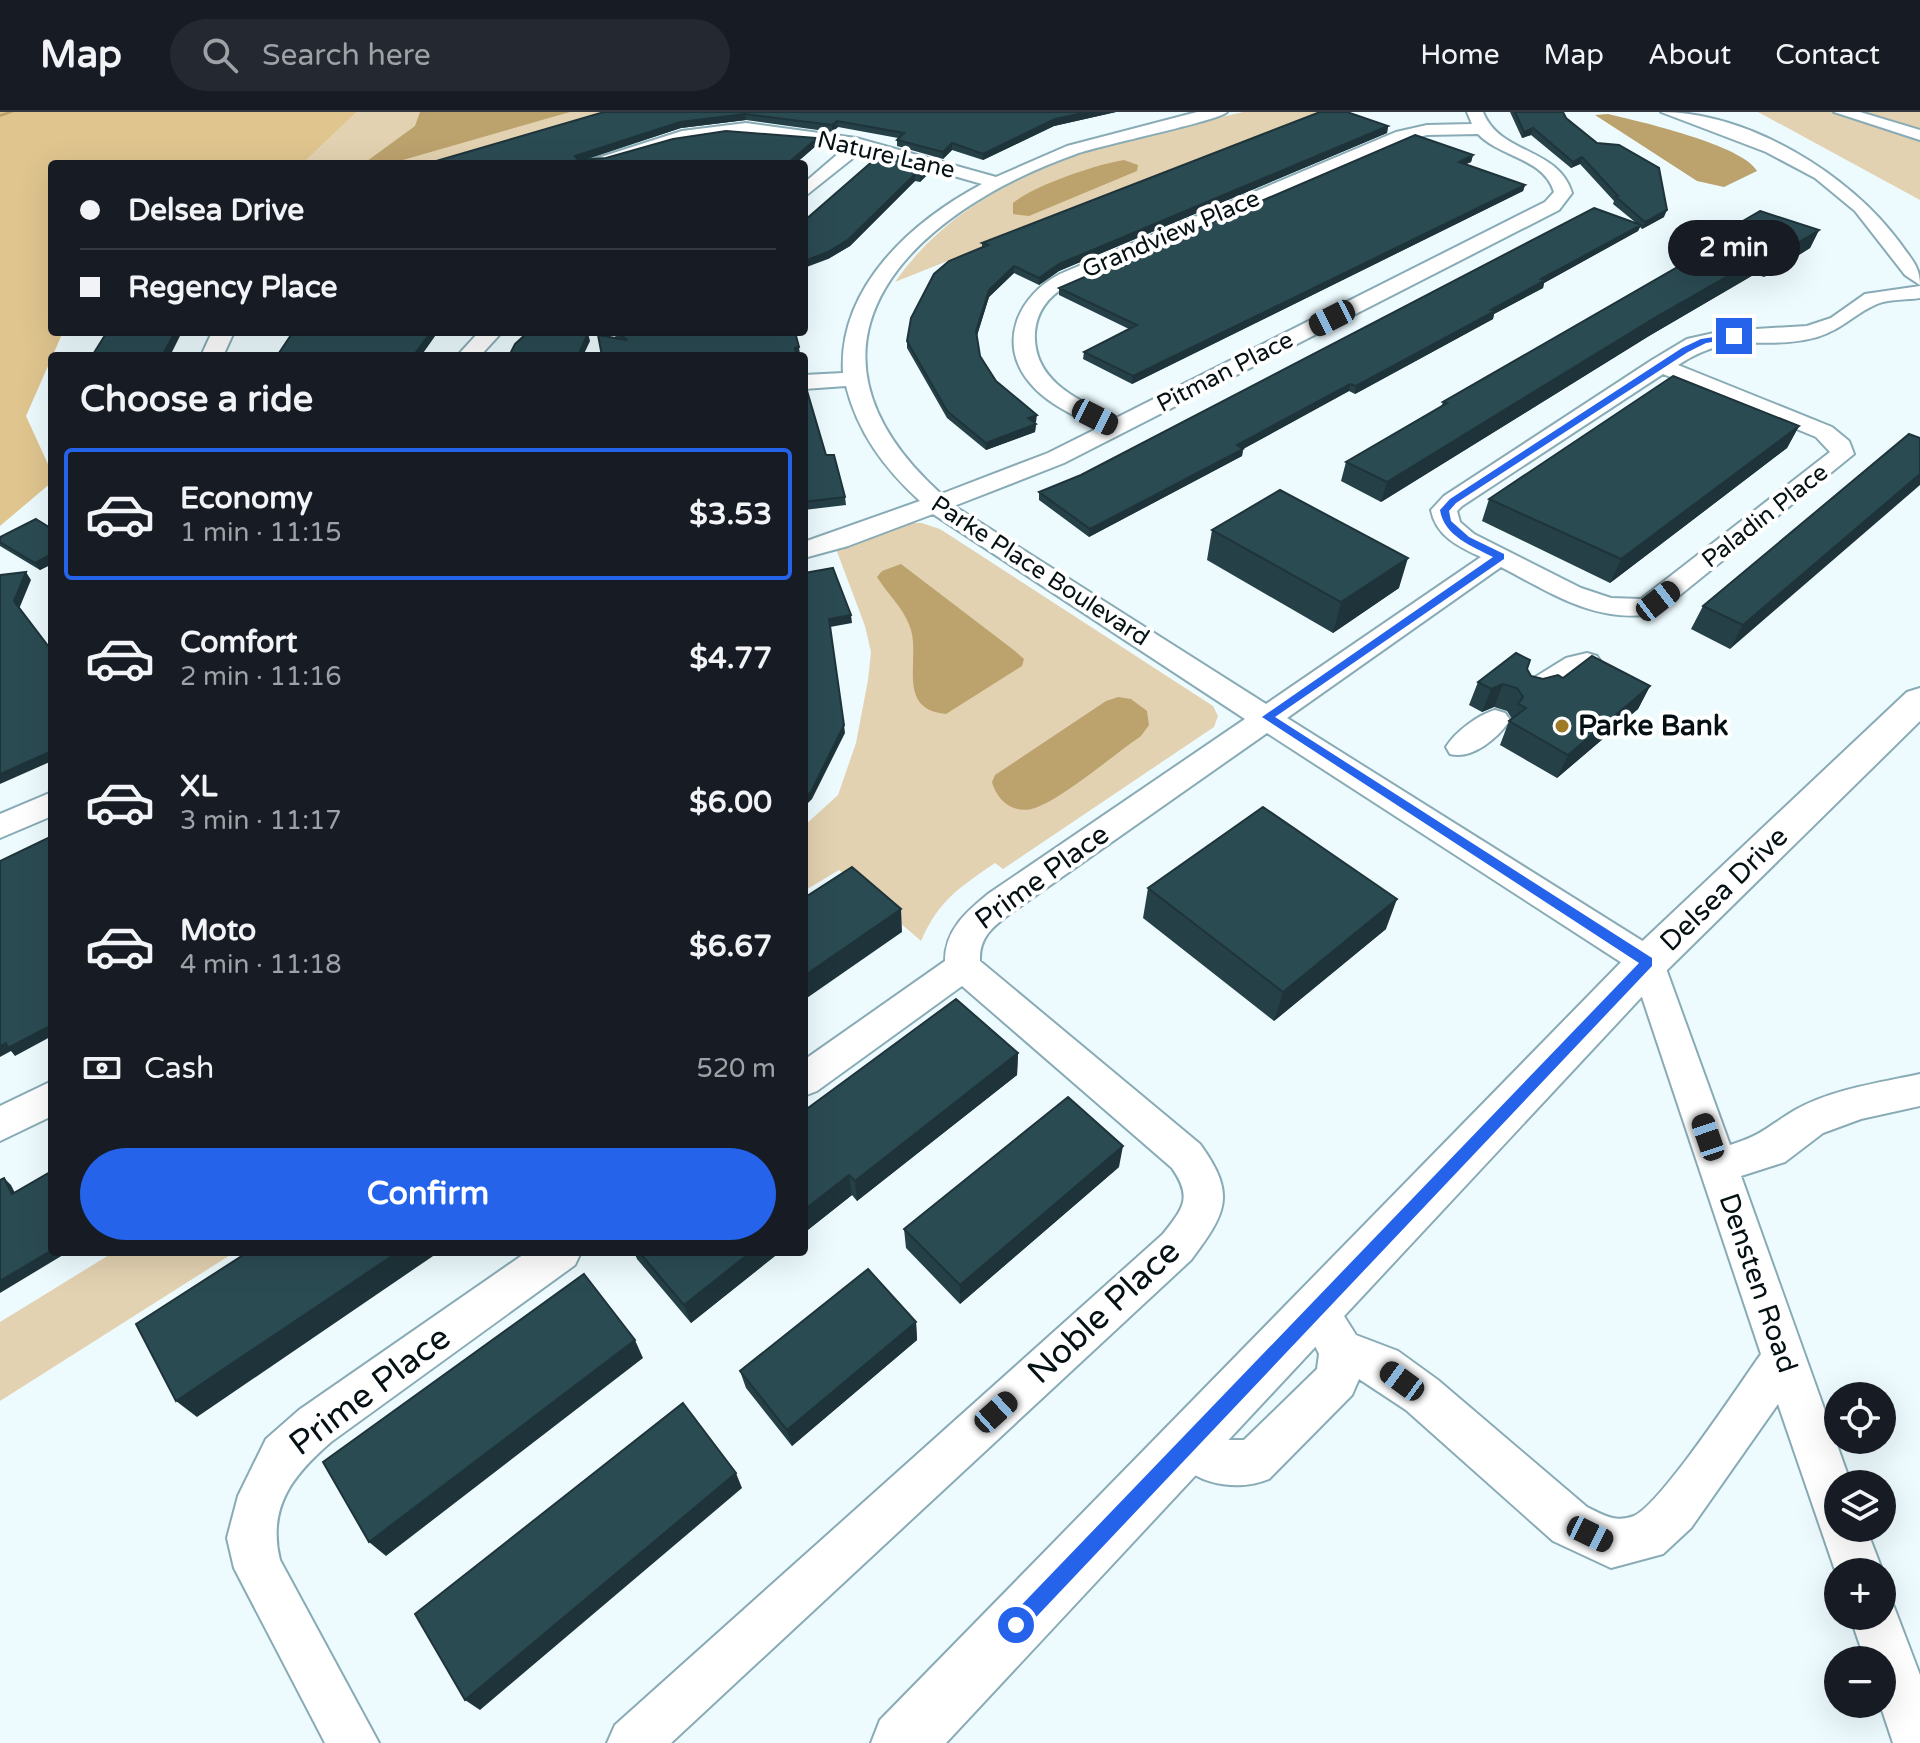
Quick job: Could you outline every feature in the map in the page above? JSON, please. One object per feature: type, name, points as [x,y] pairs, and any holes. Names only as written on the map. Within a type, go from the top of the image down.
[{"type":"main road","name":"Delsea Drive","points":[[903,1743],[1648,962],[1920,700]]},
{"type":"street","points":[[1126,112],[1152,127]]},
{"type":"street","name":"Parke Place Boulevard","points":[[1219,112],[1073,149],[997,183],[927,228],[886,271],[865,302],[855,329],[852,379],[860,408],[881,445],[935,504],[1648,962]]},
{"type":"street","points":[[1669,112],[1757,142],[1832,182],[1861,205],[1920,279]]},
{"type":"street","points":[[1842,112],[1920,135]]},
{"type":"street","name":"Pitman Place","points":[[808,549],[839,541],[1045,463],[1557,202],[1564,189],[1556,176],[1540,163],[1498,143],[1479,120]]},
{"type":"street","name":"Grandview Place","points":[[1115,427],[1062,399],[1041,382],[1028,366],[1022,339],[1030,308],[1040,293],[1067,278],[1402,136],[1479,120]]},
{"type":"street","name":"Nature Lane","points":[[601,160],[680,136],[735,128],[775,130],[926,160],[997,183]]},
{"type":"street","points":[[808,189],[857,146]]},
{"type":"street","points":[[1500,556],[1451,528],[1444,516],[1448,505],[1660,365],[1704,341],[1810,332],[1838,322],[1872,298],[1920,292]]},
{"type":"street","points":[[472,352],[487,336]]},
{"type":"street","name":"Paladin Place","points":[[1500,556],[1599,604],[1626,609],[1649,606],[1842,454],[1841,446],[1824,432],[1660,365]]},
{"type":"street","points":[[808,382],[852,379]]},
{"type":"street","name":"Prime Place","points":[[808,1077],[963,967],[961,948],[967,932],[983,917],[1500,556]]},
{"type":"street","points":[[1534,691],[1576,664],[1587,662]]},
{"type":"street","points":[[1461,747],[1495,720]]},
{"type":"street","points":[[0,827],[48,805]]},
{"type":"street","name":"Densten Road","points":[[1648,962],[1824,1474]]},
{"type":"street","name":"Noble Place","points":[[633,1743],[1177,1247],[1204,1211],[1203,1180],[1186,1156],[963,967]]},
{"type":"street","points":[[1718,1166],[1771,1150],[1810,1121],[1920,1090]]},
{"type":"street","points":[[0,1125],[48,1099]]},
{"type":"street","name":"Prime Place","points":[[353,1743],[258,1568],[251,1538],[261,1496],[282,1455],[315,1426],[555,1256]]},
{"type":"street","points":[[1189,1444],[1221,1463],[1253,1463],[1337,1380],[1341,1351],[1317,1310]]},
{"type":"street","points":[[1341,1351],[1383,1366],[1422,1395],[1570,1524],[1611,1544],[1646,1537],[1675,1512],[1784,1359]]},
{"type":"street","points":[[1879,1630],[1919,1743]]},
{"type":"shaded area","points":[[0,112],[357,112],[306,160],[48,160],[48,336],[61,336],[54,352],[48,352],[48,366],[26,416],[48,464],[48,485],[0,526]]},
{"type":"shaded area","points":[[357,112],[612,112],[444,160],[306,160]]},
{"type":"shaded area","points":[[420,112],[570,112],[403,160],[368,160],[415,126]]},
{"type":"shaded area","points":[[1243,112],[1320,112],[895,282],[927,243],[965,212],[1007,186],[1051,165],[1098,148]]},
{"type":"shaded area","points":[[1758,112],[1920,112],[1920,200]]},
{"type":"shaded area","points":[[1608,114],[1712,143],[1748,161],[1757,171],[1724,187],[1697,181],[1595,115]]},
{"type":"shaded area","points":[[1124,160],[1138,165],[1137,171],[1029,216],[1013,214],[1013,203],[1022,196],[1082,171]]},
{"type":"shaded area","points":[[905,523],[922,523],[940,529],[1213,706],[1218,716],[1214,727],[1003,869],[995,863],[971,880],[943,905],[921,941],[839,870],[808,889],[808,822],[838,795],[856,743],[871,652],[865,626],[836,549]]},
{"type":"shaded area","points":[[901,564],[1015,651],[1024,659],[1022,666],[946,714],[921,703],[915,694],[913,682],[911,630],[901,609],[877,577],[882,571]]},
{"type":"shaded area","points":[[1118,697],[1131,699],[1147,711],[1149,725],[1141,736],[1047,803],[1020,810],[1002,800],[992,782],[995,775],[1106,701]]},
{"type":"shaded area","points":[[107,1256],[229,1256],[0,1401],[0,1322]]},
{"type":"building","points":[[604,112],[1088,112],[1055,119],[983,154],[952,143],[943,152],[897,140],[904,133],[837,121],[832,125],[745,114],[680,122],[575,156],[578,160],[440,160]]},
{"type":"building","points":[[1320,112],[1347,112],[1388,126],[1059,264],[1039,278],[1014,266],[989,290],[976,331],[980,356],[996,381],[1037,415],[1028,418],[1036,424],[986,443],[947,411],[907,341],[911,318],[934,274],[949,261],[988,245],[982,243]]},
{"type":"building","points":[[1515,112],[1563,112],[1566,118],[1597,143],[1619,145],[1659,168],[1667,210],[1645,222],[1616,197],[1582,157],[1573,162],[1533,128],[1524,132]]},
{"type":"building","points":[[726,131],[817,138],[792,160],[578,160],[606,158],[673,139]]},
{"type":"building","points":[[1415,135],[1473,155],[1459,162],[1525,185],[1133,376],[1084,352],[1137,325],[1059,288]]},
{"type":"building","points":[[883,152],[930,165],[920,175],[915,174],[849,239],[808,260],[808,218]]},
{"type":"building","points":[[1594,208],[1641,225],[1541,279],[1545,280],[1491,310],[1495,311],[1356,386],[1350,384],[1237,445],[1243,449],[1090,529],[1039,492],[1081,475]]},
{"type":"building","points":[[1760,211],[1819,230],[1772,259],[1763,256],[1656,317],[1387,482],[1346,462],[1447,403],[1443,402],[1721,242],[1712,239]]},
{"type":"building","points":[[104,336],[173,336],[164,352],[94,352]]},
{"type":"building","points":[[290,336],[428,336],[416,352],[280,352]]},
{"type":"building","points":[[524,336],[587,336],[580,352],[511,352]]},
{"type":"building","points":[[598,336],[627,340],[622,336],[796,336],[799,347],[795,348],[796,352],[601,352]]},
{"type":"building","points":[[1673,376],[1799,426],[1621,559],[1489,499]]},
{"type":"building","points":[[808,394],[826,455],[834,455],[845,497],[808,502]]},
{"type":"building","points":[[1909,434],[1920,438],[1920,474],[1743,625],[1703,606]]},
{"type":"building","points":[[1280,490],[1408,558],[1341,602],[1212,530]]},
{"type":"building","points":[[36,519],[48,526],[48,556],[35,563],[0,542],[0,537]]},
{"type":"building","points":[[833,568],[851,615],[829,619],[844,725],[808,795],[808,572]]},
{"type":"building","points":[[26,572],[14,601],[48,646],[48,753],[0,774],[0,575]]},
{"type":"building","points":[[1516,653],[1530,660],[1527,669],[1531,676],[1543,679],[1558,675],[1563,678],[1592,656],[1650,686],[1568,755],[1509,721],[1526,708],[1518,704],[1523,697],[1517,688],[1503,684],[1491,689],[1478,682]]},
{"type":"building","points":[[1263,807],[1397,899],[1283,992],[1148,888]]},
{"type":"building","points":[[48,838],[48,1027],[8,1048],[6,1043],[0,1046],[0,861]]},
{"type":"building","points":[[852,867],[901,909],[808,973],[808,895]]},
{"type":"building","points":[[956,999],[1018,1053],[855,1181],[849,1175],[808,1207],[808,1108]]},
{"type":"building","points":[[1068,1097],[1123,1146],[960,1285],[904,1229]]},
{"type":"building","points":[[48,1173],[48,1252],[0,1281],[0,1180],[4,1178],[12,1194]]},
{"type":"building","points":[[242,1256],[392,1256],[176,1401],[136,1324]]},
{"type":"building","points":[[642,1256],[746,1256],[684,1305]]},
{"type":"building","points":[[868,1269],[916,1322],[787,1430],[740,1371]]},
{"type":"building","points":[[584,1274],[635,1340],[369,1542],[323,1462]]},
{"type":"building","points":[[683,1403],[736,1473],[465,1700],[415,1614]]},
{"type":"waterway","points":[[0,116],[12,112]]},
{"type":"place","name":"Parke Bank","points":[[1562,726]]},
{"type":"route","points":[[1016,1625],[1648,962],[1267,717],[1500,556],[1451,528],[1444,516],[1448,505],[1695,344],[1734,336]]}]
